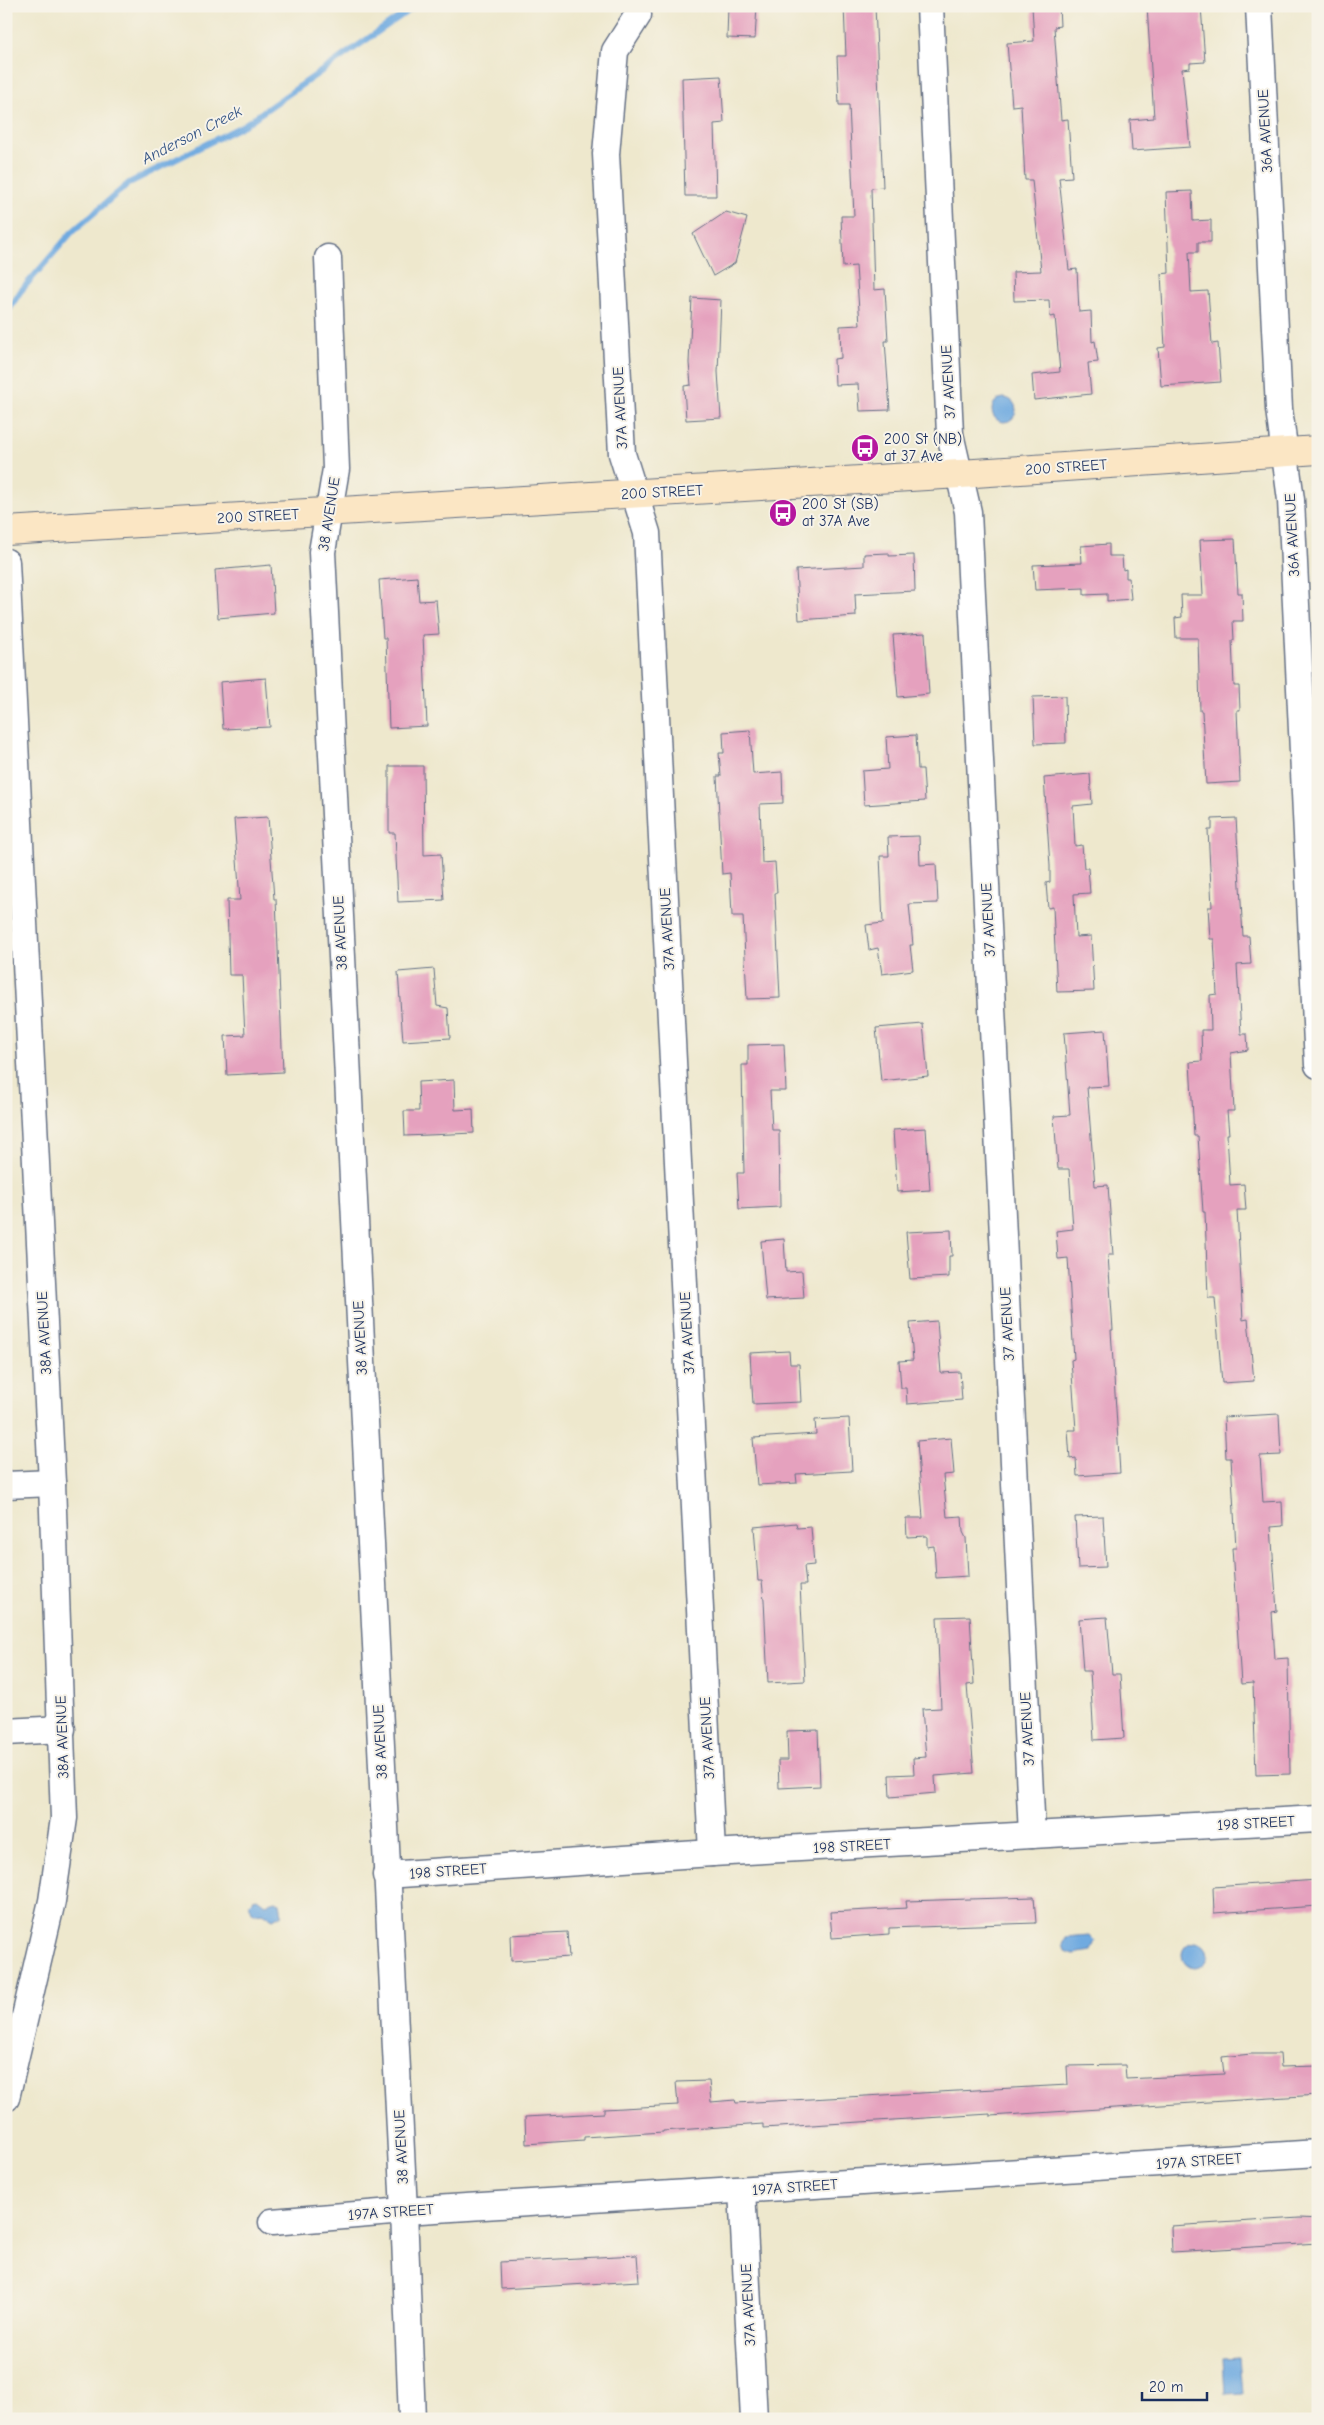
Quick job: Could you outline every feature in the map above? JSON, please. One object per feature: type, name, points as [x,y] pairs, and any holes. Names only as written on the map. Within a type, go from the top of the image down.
[{"type":"main road","name":"200 STREET","points":[[6,530],[636,494],[1318,450]]},
{"type":"street","name":"37 AVENUE","points":[[930,6],[950,434],[968,512],[1032,1836]]},
{"type":"street","name":"36A AVENUE","points":[[1259,6],[1279,409],[1291,500],[1318,1065]]},
{"type":"street","name":"37A AVENUE","points":[[638,15],[615,51],[606,154],[622,454],[648,533],[712,1853]]},
{"type":"street","name":"38 AVENUE","points":[[328,258],[336,469],[328,512],[322,562],[404,2211],[412,2419]]},
{"type":"street","name":"38A AVENUE","points":[[6,562],[52,1483],[64,1818],[52,1901],[6,2098]]},
{"type":"street","points":[[6,1485],[52,1483]]},
{"type":"street","points":[[6,1732],[62,1729]]},
{"type":"street","name":"198 STREET","points":[[386,1875],[712,1853],[1318,1819]]},
{"type":"street","name":"197A STREET","points":[[272,2222],[404,2211],[1318,2153]]},
{"type":"street","name":"37A AVENUE","points":[[742,2190],[754,2419]]},
{"type":"water","points":[[1004,398],[1009,399],[1015,405],[1015,415],[1009,421],[1004,422],[999,421],[993,415],[992,410],[993,405],[999,399]]},
{"type":"water","points":[[257,1898],[265,1904],[275,1901],[280,1903],[282,1914],[273,1919],[263,1913],[255,1914],[252,1912],[249,1904],[253,1899]]},
{"type":"water","points":[[1089,1935],[1095,1941],[1091,1951],[1073,1954],[1065,1951],[1063,1944],[1066,1937]]},
{"type":"water","points":[[1195,1942],[1204,1946],[1208,1955],[1204,1964],[1195,1968],[1186,1964],[1182,1955],[1186,1946]]},
{"type":"water","points":[[1240,2357],[1243,2393],[1225,2394],[1223,2358]]},
{"type":"building","points":[[728,6],[757,6],[755,39],[727,38]]},
{"type":"building","points":[[844,6],[875,6],[883,187],[871,188],[874,290],[885,289],[888,341],[885,341],[890,410],[860,411],[858,384],[835,385],[834,359],[841,358],[840,326],[860,325],[856,266],[843,267],[841,216],[854,216],[849,105],[839,105],[837,56],[846,56]]},
{"type":"building","points":[[1032,6],[1059,6],[1060,26],[1054,27],[1061,120],[1068,119],[1072,177],[1059,178],[1069,270],[1077,269],[1079,312],[1091,311],[1092,342],[1095,341],[1098,362],[1088,363],[1091,394],[1034,400],[1032,375],[1060,372],[1055,316],[1050,317],[1049,300],[1014,301],[1013,272],[1041,271],[1032,180],[1025,180],[1021,105],[1012,106],[1007,43],[1034,41]]},
{"type":"building","points":[[1147,6],[1201,6],[1205,62],[1190,63],[1190,68],[1182,69],[1190,147],[1132,151],[1130,120],[1154,118]]},
{"type":"building","points":[[721,76],[724,123],[714,124],[716,196],[685,196],[682,78]]},
{"type":"building","points":[[1192,191],[1193,221],[1211,220],[1211,242],[1198,242],[1198,252],[1189,252],[1191,292],[1208,291],[1212,344],[1218,343],[1221,382],[1161,386],[1158,348],[1165,347],[1161,274],[1169,273],[1166,192]]},
{"type":"building","points":[[726,212],[747,218],[735,263],[713,276],[693,234]]},
{"type":"building","points":[[692,298],[721,300],[718,372],[721,418],[686,420],[684,386],[691,385],[689,363]]},
{"type":"building","points":[[1235,539],[1238,593],[1242,593],[1243,621],[1233,621],[1234,640],[1232,640],[1234,686],[1239,686],[1240,710],[1237,710],[1240,782],[1206,784],[1202,711],[1200,711],[1198,638],[1176,638],[1175,618],[1182,617],[1181,595],[1203,595],[1200,540]]},
{"type":"building","points":[[1109,544],[1109,556],[1122,556],[1123,570],[1126,569],[1126,578],[1129,578],[1131,599],[1107,601],[1107,594],[1084,595],[1084,588],[1035,590],[1033,565],[1082,563],[1081,546]]},
{"type":"building","points":[[889,553],[889,556],[914,555],[915,591],[855,594],[856,616],[799,620],[796,570],[864,566],[864,554]]},
{"type":"building","points":[[271,565],[274,613],[218,618],[215,570]]},
{"type":"building","points":[[417,577],[419,601],[436,600],[439,634],[423,635],[427,726],[389,728],[386,638],[383,638],[379,580]]},
{"type":"building","points":[[925,633],[929,694],[898,697],[893,635]]},
{"type":"building","points":[[266,678],[270,727],[223,729],[220,682]]},
{"type":"building","points":[[1065,696],[1066,743],[1035,744],[1033,697]]},
{"type":"building","points":[[750,730],[753,774],[782,772],[783,803],[760,804],[762,863],[775,862],[780,998],[747,999],[743,916],[732,916],[730,873],[722,874],[717,776],[721,776],[719,753],[724,753],[723,732]]},
{"type":"building","points":[[916,735],[918,769],[923,769],[925,801],[864,805],[862,771],[888,769],[886,737]]},
{"type":"building","points":[[389,766],[423,766],[424,855],[441,854],[444,900],[398,902],[395,833],[389,833]]},
{"type":"building","points":[[1090,774],[1092,804],[1073,806],[1075,846],[1082,845],[1084,868],[1088,868],[1090,893],[1074,894],[1076,937],[1091,936],[1094,991],[1057,992],[1053,907],[1048,908],[1046,883],[1050,882],[1050,866],[1044,778]]},
{"type":"building","points":[[268,817],[274,899],[276,899],[283,1072],[227,1075],[225,1036],[245,1035],[242,975],[229,975],[227,900],[240,900],[234,819]]},
{"type":"building","points":[[1236,818],[1243,936],[1249,936],[1251,964],[1237,965],[1241,1034],[1247,1034],[1248,1050],[1231,1053],[1234,1111],[1227,1111],[1229,1134],[1227,1134],[1230,1185],[1244,1184],[1246,1210],[1237,1210],[1243,1320],[1248,1319],[1254,1381],[1222,1383],[1215,1298],[1208,1298],[1205,1212],[1203,1212],[1198,1136],[1194,1136],[1190,1062],[1202,1061],[1201,1030],[1211,1030],[1210,995],[1217,994],[1214,939],[1210,939],[1208,907],[1212,907],[1208,830],[1212,830],[1212,819]]},
{"type":"building","points":[[919,836],[920,865],[936,864],[938,903],[909,904],[913,945],[910,945],[913,970],[882,974],[878,948],[869,950],[866,925],[883,923],[880,856],[889,856],[888,837]]},
{"type":"building","points":[[434,969],[437,1006],[448,1008],[450,1038],[403,1041],[398,972]]},
{"type":"building","points":[[923,1024],[928,1076],[881,1081],[876,1028]]},
{"type":"building","points":[[1105,1030],[1109,1086],[1087,1087],[1095,1186],[1108,1185],[1113,1255],[1108,1255],[1113,1330],[1111,1330],[1120,1473],[1077,1476],[1076,1458],[1070,1459],[1068,1430],[1076,1430],[1071,1360],[1074,1359],[1068,1258],[1058,1259],[1056,1231],[1073,1229],[1069,1169],[1058,1169],[1054,1116],[1070,1115],[1064,1033]]},
{"type":"building","points":[[784,1044],[786,1091],[770,1091],[772,1130],[779,1130],[780,1207],[739,1209],[737,1173],[744,1173],[742,1065],[748,1065],[748,1045]]},
{"type":"building","points":[[454,1080],[455,1110],[473,1109],[474,1133],[405,1136],[404,1111],[419,1111],[418,1082]]},
{"type":"building","points":[[926,1128],[930,1190],[897,1192],[893,1130]]},
{"type":"building","points":[[951,1230],[952,1256],[949,1256],[949,1277],[910,1279],[906,1232]]},
{"type":"building","points":[[784,1239],[786,1272],[802,1271],[804,1298],[766,1300],[761,1241]]},
{"type":"building","points":[[937,1321],[941,1373],[960,1372],[962,1400],[907,1404],[906,1388],[901,1388],[899,1361],[913,1360],[910,1323]]},
{"type":"building","points":[[789,1351],[790,1364],[799,1364],[801,1402],[753,1404],[750,1353]]},
{"type":"building","points":[[1279,1414],[1281,1455],[1260,1456],[1263,1502],[1282,1501],[1283,1526],[1271,1527],[1277,1611],[1272,1612],[1275,1659],[1288,1658],[1290,1774],[1256,1775],[1253,1683],[1241,1684],[1232,1548],[1236,1548],[1231,1458],[1226,1458],[1224,1417]]},
{"type":"building","points":[[849,1418],[852,1471],[796,1474],[797,1483],[757,1485],[753,1438],[816,1434],[815,1420]]},
{"type":"building","points":[[951,1438],[954,1474],[943,1475],[947,1517],[962,1516],[963,1532],[966,1538],[968,1576],[936,1578],[934,1546],[927,1547],[927,1536],[907,1537],[906,1518],[923,1518],[917,1441]]},
{"type":"building","points":[[1103,1516],[1106,1567],[1078,1568],[1075,1517]]},
{"type":"building","points":[[796,1523],[797,1528],[811,1527],[814,1565],[804,1566],[806,1585],[800,1585],[805,1681],[768,1683],[764,1600],[762,1581],[758,1581],[754,1527]]},
{"type":"building","points":[[970,1616],[974,1684],[967,1685],[974,1773],[935,1776],[936,1793],[890,1797],[889,1775],[914,1774],[913,1758],[926,1757],[922,1709],[941,1708],[937,1617]]},
{"type":"building","points":[[1107,1617],[1112,1674],[1120,1674],[1124,1738],[1094,1740],[1090,1671],[1083,1671],[1079,1619]]},
{"type":"building","points":[[818,1730],[820,1786],[779,1788],[778,1760],[788,1760],[787,1731]]},
{"type":"building","points":[[1318,1880],[1318,1906],[1214,1913],[1213,1887]]},
{"type":"building","points":[[1034,1897],[1036,1923],[889,1928],[889,1934],[832,1938],[830,1912],[907,1908],[906,1901]]},
{"type":"building","points":[[567,1932],[569,1957],[511,1961],[510,1935]]},
{"type":"building","points":[[1280,2054],[1281,2067],[1318,2066],[1318,2095],[763,2128],[763,2124],[584,2137],[584,2140],[526,2144],[525,2117],[604,2113],[604,2109],[678,2105],[676,2082],[709,2081],[711,2102],[735,2100],[736,2103],[1068,2085],[1067,2066],[1125,2065],[1126,2079],[1224,2074],[1222,2057]]},
{"type":"building","points":[[1300,2218],[1318,2219],[1318,2243],[1172,2252],[1171,2226]]},
{"type":"building","points":[[637,2255],[639,2281],[501,2289],[500,2262]]},
{"type":"waterway","name":"Anderson Creek","points":[[6,315],[20,292],[72,232],[129,183],[244,125],[415,6]]},
{"type":"place","name":"200 St (NB) at 37 Ave","points":[[865,448]]},
{"type":"place","name":"200 St (SB) at 37A Ave","points":[[783,513]]}]
